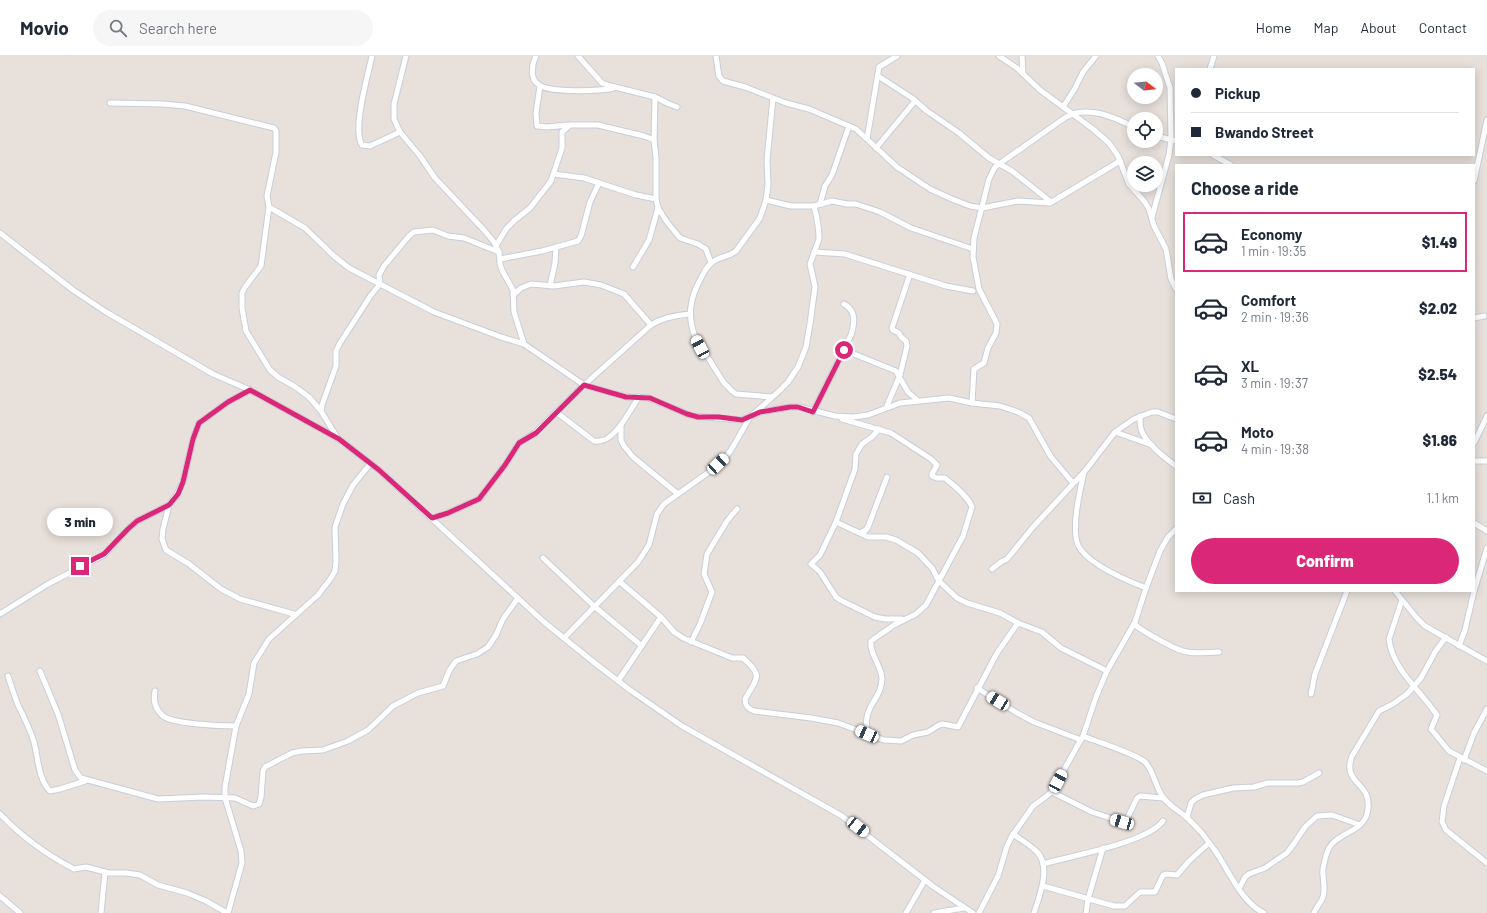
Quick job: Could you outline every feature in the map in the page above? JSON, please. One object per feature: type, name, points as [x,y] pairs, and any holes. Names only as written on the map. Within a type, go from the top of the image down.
[{"type":"street","points":[[372,56],[361,108],[359,125],[360,140],[362,145],[370,146],[400,132]]},
{"type":"street","points":[[406,56],[396,94],[393,112],[394,119],[400,132],[420,156],[435,178],[484,230],[496,246],[499,252],[502,270],[511,285],[514,312],[524,344]]},
{"type":"street","points":[[536,56],[532,68],[535,80],[540,86],[557,89],[580,90],[615,88]]},
{"type":"street","points":[[578,56],[602,83],[615,88],[655,97],[677,107]]},
{"type":"street","points":[[716,56],[719,76],[723,81],[809,109],[849,126],[867,139],[897,167],[930,189],[961,203],[982,208],[1018,201],[1038,203],[1051,202],[1120,161]]},
{"type":"street","points":[[867,139],[880,66],[892,61],[898,56]]},
{"type":"street","points":[[999,56],[1017,68],[1040,90],[1109,143],[1120,161],[1129,184],[1146,203],[1154,226],[1166,249],[1171,279],[1175,287]]},
{"type":"street","points":[[1022,56],[1023,75]]},
{"type":"street","points":[[1063,107],[1074,90],[1081,74],[1096,56]]},
{"type":"street","points":[[1152,218],[1173,140],[1170,88],[1164,68],[1158,56]]},
{"type":"street","points":[[1210,68],[1214,56]]},
{"type":"street","points":[[878,76],[954,129],[999,164],[1012,170],[1051,202]]},
{"type":"street","points":[[540,86],[536,113],[537,126],[598,125],[644,136],[654,140]]},
{"type":"street","points":[[655,97],[654,140],[656,158],[656,199],[658,208],[678,237],[700,245],[706,249],[711,263]]},
{"type":"street","points":[[772,397],[735,393],[730,390],[716,371],[695,337],[692,330],[690,314],[692,295],[704,272],[715,260],[731,255],[760,218],[766,200],[768,185],[767,160],[773,98]]},
{"type":"street","points":[[876,148],[915,101]]},
{"type":"street","points":[[110,103],[185,106],[274,128],[276,131],[276,152],[267,196],[269,207],[261,266],[244,287],[242,292],[242,308],[246,329],[270,370],[278,377],[309,397],[321,411],[339,439]]},
{"type":"street","points":[[972,403],[974,369],[984,364],[988,348],[998,328],[979,289],[974,268],[973,249],[974,238],[989,179],[994,167],[1072,114],[1088,111],[1115,117],[1127,123]]},
{"type":"street","points":[[1475,176],[1487,120]]},
{"type":"street","points":[[496,246],[506,229],[530,208],[550,182],[562,148],[562,133],[570,125]]},
{"type":"street","points":[[820,204],[825,186],[832,175],[849,126]]},
{"type":"street","points":[[1163,138],[1173,140]]},
{"type":"street","points":[[1480,148],[1487,151]]},
{"type":"street","points":[[1215,156],[1229,164]]},
{"type":"street","points":[[554,174],[584,178],[636,195],[656,199]]},
{"type":"street","points":[[500,259],[578,241],[581,236],[590,202],[600,183]]},
{"type":"street","points":[[766,200],[791,206],[814,206],[832,200],[864,206],[880,212],[911,228],[973,249]]},
{"type":"street","points":[[564,638],[596,607],[638,562],[648,547],[659,511],[664,504],[709,472],[725,458],[737,441],[750,417],[792,376],[802,359],[806,347],[815,287],[810,265],[819,238],[814,206]]},
{"type":"street","points":[[269,207],[305,228],[334,256],[349,268],[443,316],[524,344],[584,385],[623,396],[650,398],[692,416],[742,420],[760,412],[798,407],[813,412],[835,416],[891,433],[935,462],[937,466],[932,476],[944,478],[959,490],[972,507],[963,536],[930,599],[921,610],[887,629],[871,641],[871,647],[882,677],[878,693],[867,713],[866,726],[868,734]]},
{"type":"street","points":[[633,267],[649,242],[658,208]]},
{"type":"street","points":[[321,411],[336,366],[338,348],[366,302],[380,284],[379,274],[384,266],[409,236],[416,231],[433,230],[448,236],[464,238],[499,252]]},
{"type":"street","points":[[0,233],[10,239],[73,290],[106,312],[213,374],[250,390],[339,439],[432,518],[518,598],[564,638],[618,680],[682,726],[842,816],[925,880],[973,913]]},
{"type":"street","points":[[550,286],[555,262],[556,247]]},
{"type":"street","points":[[814,252],[845,254],[946,286],[973,291]]},
{"type":"street","points":[[886,408],[900,375],[907,344],[900,334],[892,328],[900,300],[910,274]]},
{"type":"street","points":[[513,295],[526,285],[533,284],[550,286],[584,282],[601,285],[624,294],[651,325]]},
{"type":"street","points":[[813,412],[851,335],[854,323],[853,313],[847,305],[844,304]]},
{"type":"street","points":[[432,518],[448,513],[479,499],[505,465],[519,443],[536,433],[584,385],[651,325],[670,317],[690,314]]},
{"type":"street","points":[[1475,318],[1484,316]]},
{"type":"street","points":[[844,350],[897,372],[908,392],[917,400]]},
{"type":"street","points":[[0,614],[48,584],[104,554],[137,521],[169,505],[178,494],[183,482],[193,439],[199,423],[228,402],[250,390]]},
{"type":"street","points":[[556,412],[571,425],[591,439],[597,441],[608,438],[621,425],[638,397]]},
{"type":"street","points":[[835,416],[865,416],[900,403],[949,398],[972,403],[1000,406],[1028,417],[1051,457],[1073,483]]},
{"type":"street","points":[[992,569],[1007,559],[1033,527],[1085,471],[1115,432],[1140,416],[1154,412],[1175,419]]},
{"type":"street","points":[[1140,416],[1142,430],[1152,445],[1159,454],[1175,465]]},
{"type":"street","points":[[1475,441],[1487,416]]},
{"type":"street","points":[[621,425],[621,440],[624,446],[634,457],[678,494]]},
{"type":"street","points":[[879,429],[872,437],[862,444],[856,454],[855,469],[836,522],[820,555],[811,563],[820,572],[836,597],[840,600],[875,617],[885,619],[905,619]]},
{"type":"street","points":[[1115,432],[1152,445]]},
{"type":"street","points":[[1475,461],[1487,461]]},
{"type":"street","points":[[0,814],[22,835],[74,869],[86,867],[105,872],[126,873],[140,876],[158,885],[187,893],[228,913],[242,863],[241,851],[225,798],[225,787],[236,726],[249,694],[254,663],[268,639],[294,614],[318,595],[331,578],[335,571],[336,562],[335,527],[349,491],[370,464]]},
{"type":"street","points":[[1085,471],[1077,506],[1076,520],[1076,536],[1080,547],[1091,559],[1113,573],[1146,588]]},
{"type":"street","points":[[860,533],[868,527],[887,477]]},
{"type":"street","points":[[169,505],[162,539],[166,550],[189,564],[221,590],[240,599],[294,614]]},
{"type":"street","points":[[691,642],[700,624],[712,592],[704,574],[707,554],[727,521],[737,509]]},
{"type":"street","points":[[836,522],[871,537],[890,538],[910,548],[918,553],[932,568],[939,581],[963,601],[1000,613],[1018,623],[1042,632],[1060,648],[1107,672]]},
{"type":"street","points":[[1475,524],[1487,531]]},
{"type":"street","points":[[979,913],[998,876],[1007,846],[1013,834],[1033,806],[1052,791],[1082,738],[1096,697],[1107,672],[1134,624],[1160,551],[1168,537],[1175,530]]},
{"type":"street","points":[[1475,586],[1487,548]]},
{"type":"street","points":[[543,558],[596,607],[642,646]]},
{"type":"street","points":[[620,582],[662,617],[674,632],[691,642],[732,658],[743,658],[758,675],[744,699],[746,706],[750,709],[754,711],[838,723],[884,740],[901,741],[913,735],[928,732],[943,724],[958,727],[977,688],[997,653],[1018,623]]},
{"type":"street","points":[[1311,694],[1316,674],[1347,592]]},
{"type":"street","points":[[1396,592],[1420,621],[1433,631],[1487,661]]},
{"type":"street","points":[[1459,646],[1465,630],[1473,592]]},
{"type":"street","points":[[40,670],[58,714],[75,770],[81,778],[158,798],[225,798],[240,800],[253,806],[259,804],[263,771],[265,767],[292,754],[302,751],[323,750],[348,741],[368,730],[393,706],[418,693],[443,686],[452,665],[456,661],[477,654],[488,646],[496,635],[503,619],[518,598]]},
{"type":"street","points":[[1402,600],[1389,641],[1392,651],[1401,669],[1437,715],[1431,727],[1432,730],[1449,751],[1487,771]]},
{"type":"street","points":[[618,680],[662,617]]},
{"type":"street","points":[[1134,624],[1141,630],[1182,651],[1201,653],[1219,652]]},
{"type":"street","points":[[1314,913],[1323,897],[1323,869],[1329,849],[1335,842],[1360,825],[1365,820],[1367,813],[1369,800],[1367,794],[1364,788],[1350,774],[1349,763],[1352,756],[1379,711],[1399,701],[1413,686],[1446,638]]},
{"type":"street","points":[[8,676],[34,742],[41,773],[47,788],[50,790],[60,789],[85,780]]},
{"type":"street","points":[[977,688],[1034,722],[1127,754],[1145,763],[1149,768],[1157,788],[1163,798],[1173,808],[1187,817],[1209,842],[1239,889],[1259,911],[1264,913]]},
{"type":"street","points":[[155,691],[154,700],[158,710],[164,717],[185,722],[236,726]]},
{"type":"street","points":[[1487,709],[1462,759],[1444,806],[1442,822],[1446,830],[1487,863]]},
{"type":"street","points":[[1187,817],[1191,803],[1195,798],[1203,795],[1232,788],[1254,787],[1267,783],[1298,783],[1303,782],[1319,773]]},
{"type":"street","points":[[1052,791],[1092,812],[1122,822],[1126,821],[1140,796],[1163,798]]},
{"type":"street","points":[[1239,889],[1244,877],[1265,868],[1286,853],[1305,827],[1317,816],[1332,815],[1360,825]]},
{"type":"street","points":[[1043,864],[1144,835],[1159,826],[1163,821]]},
{"type":"street","points":[[1013,834],[1039,854],[1043,864],[1043,886],[1034,913]]},
{"type":"street","points":[[1043,886],[1114,906],[1125,906],[1140,892],[1155,892],[1163,875],[1177,875],[1209,842]]},
{"type":"street","points":[[1086,913],[1088,899],[1103,848]]},
{"type":"street","points":[[101,913],[105,872]]},
{"type":"street","points":[[906,913],[925,880]]},
{"type":"street","points":[[0,896],[20,913]]},
{"type":"street","points":[[934,913],[964,908]]},
{"type":"route","points":[[80,566],[104,554],[137,521],[169,505],[178,494],[183,482],[195,431],[199,423],[205,417],[228,402],[250,390],[339,439],[379,470],[432,518],[448,513],[479,499],[505,465],[519,443],[536,433],[584,385],[626,397],[650,398],[692,416],[698,417],[719,417],[742,420],[760,412],[790,407],[798,407],[813,412],[844,350]]}]
